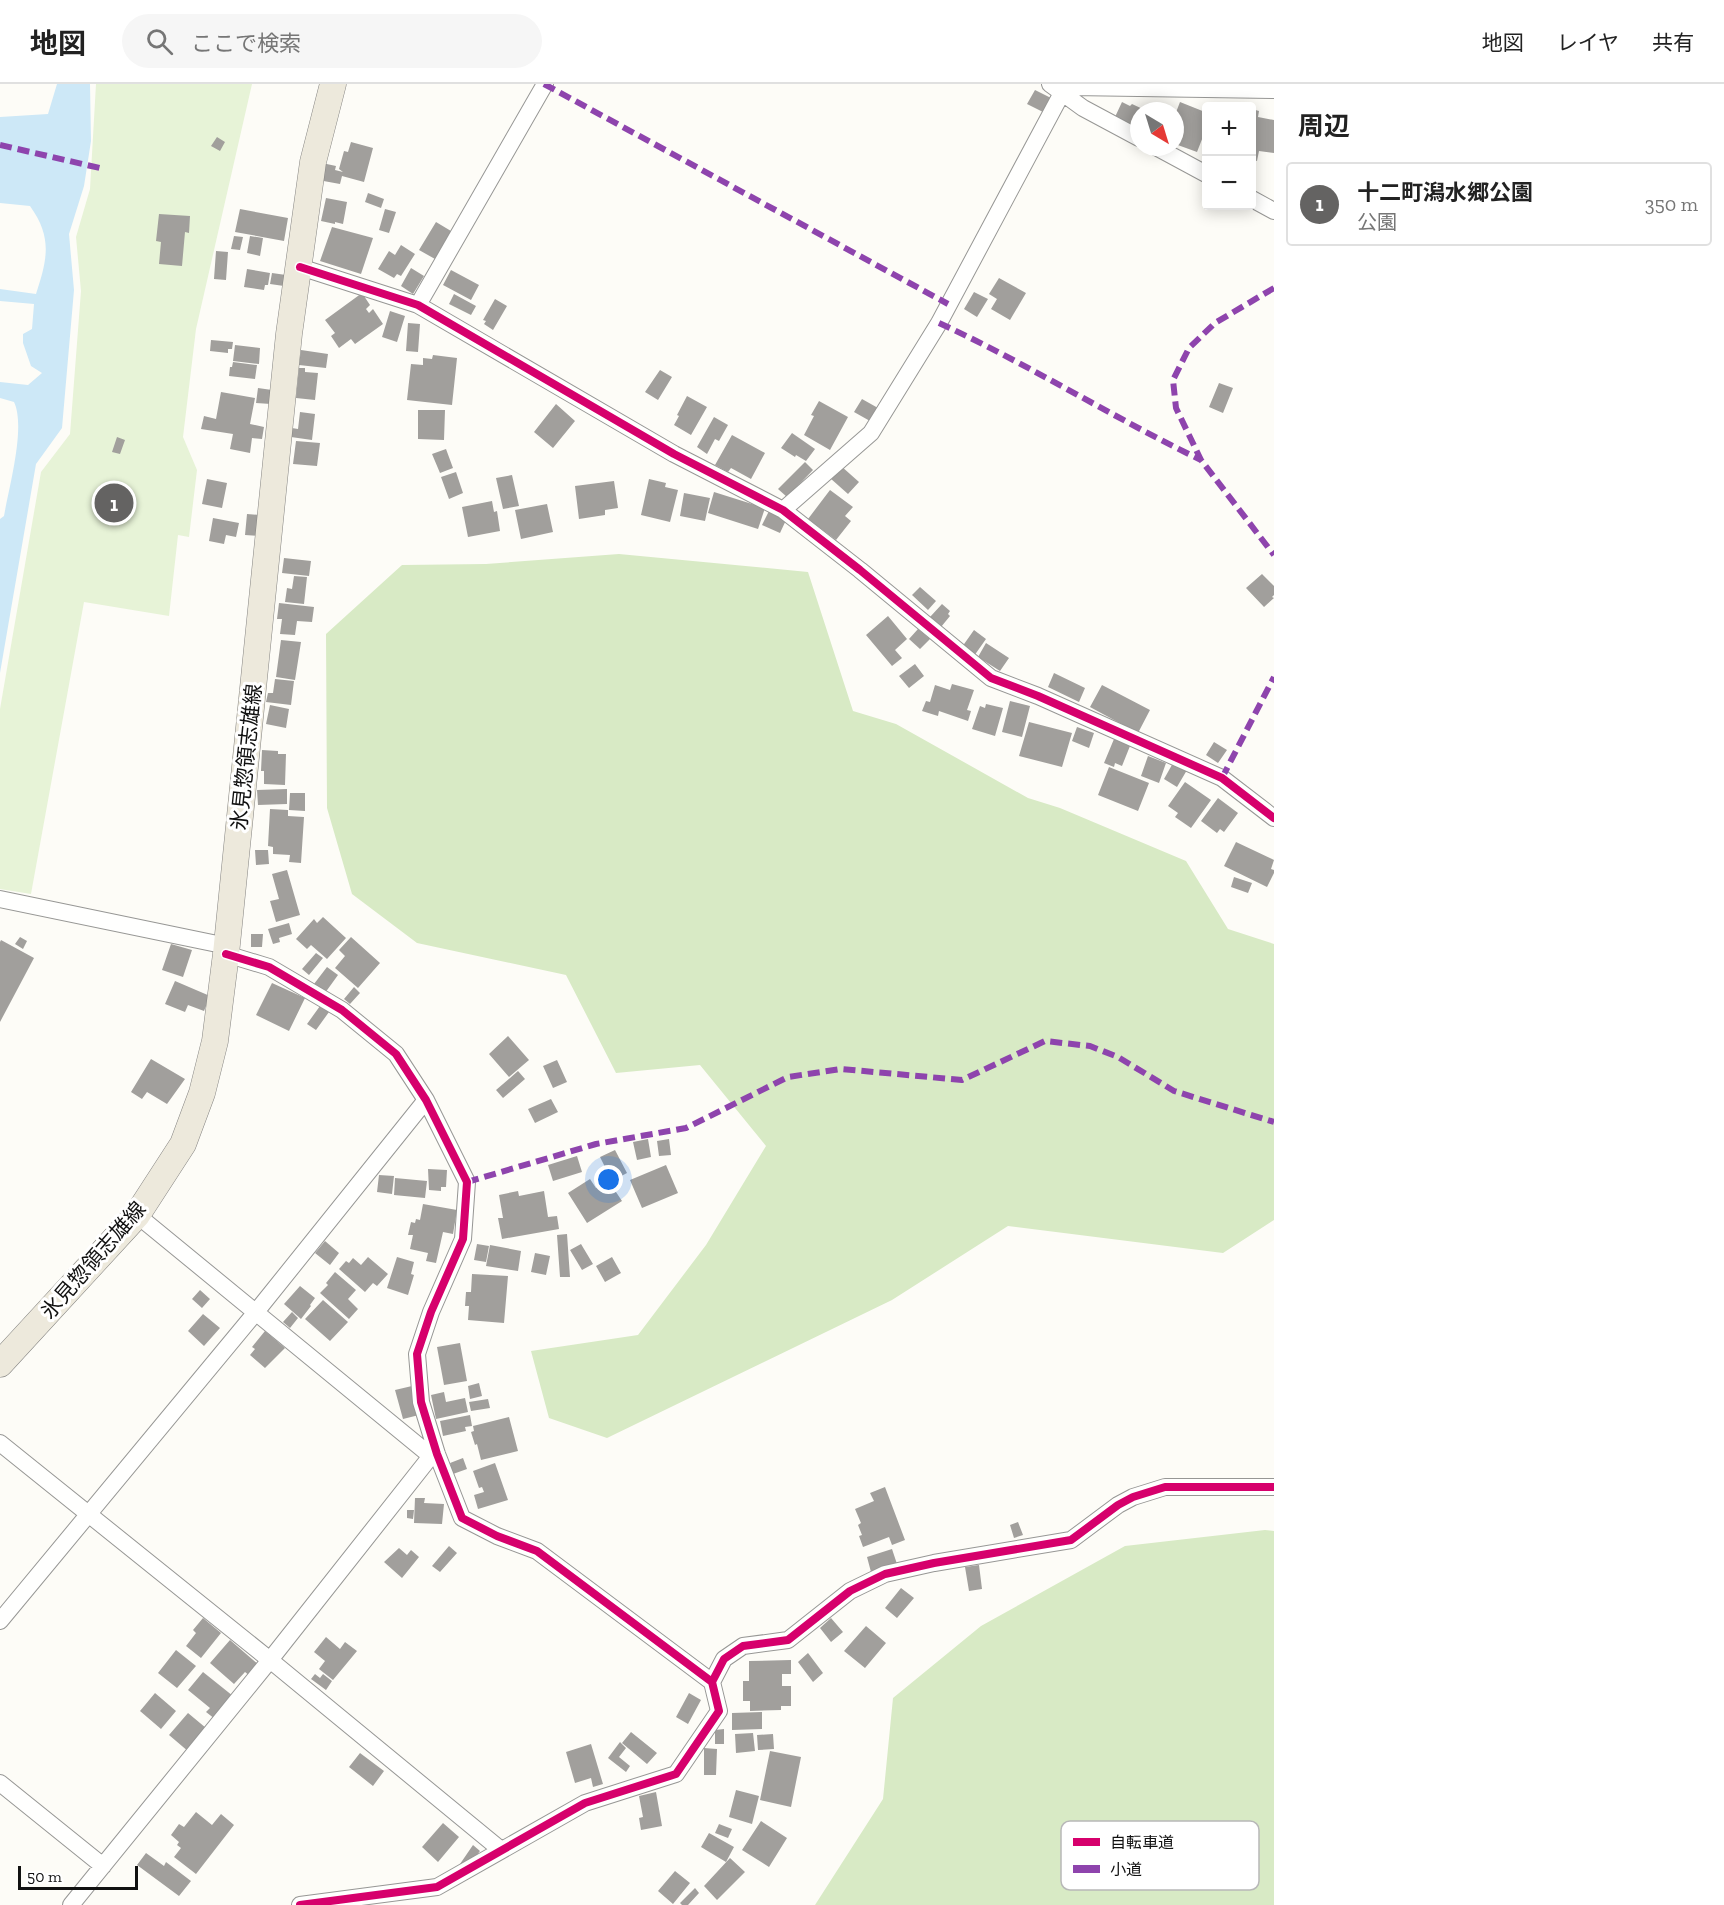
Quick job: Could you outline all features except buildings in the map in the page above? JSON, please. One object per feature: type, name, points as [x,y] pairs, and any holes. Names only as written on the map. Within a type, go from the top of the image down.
[{"type":"main road","name":"氷見惣領志雄線","points":[[0,1364],[137,1215],[183,1144],[202,1093],[215,1041],[227,950],[290,334],[313,162],[333,84]]},
{"type":"street","points":[[418,305],[545,84]]},
{"type":"street","points":[[783,510],[871,433],[939,323],[1056,88]]},
{"type":"street","points":[[1056,88],[1274,90]]},
{"type":"street","points":[[1056,88],[1083,108],[1130,133]]},
{"type":"street","points":[[1173,156],[1202,172]]},
{"type":"street","points":[[1256,202],[1274,211]]},
{"type":"street","points":[[300,267],[418,305],[674,454],[783,510],[991,678],[1038,696],[1222,778],[1274,818]]},
{"type":"street","points":[[0,899],[227,950],[269,967],[342,1010],[396,1054],[426,1100],[467,1182],[463,1239],[431,1312],[417,1354],[421,1402],[434,1455],[462,1518],[497,1536],[537,1551],[712,1682]]},
{"type":"street","points":[[0,1621],[255,1312],[426,1100]]},
{"type":"street","points":[[137,1215],[434,1455]]},
{"type":"street","points":[[0,1443],[270,1660],[501,1850]]},
{"type":"street","points":[[71,1905],[434,1455]]},
{"type":"street","points":[[300,1905],[437,1887],[585,1803],[676,1774],[718,1711],[712,1682],[724,1659],[743,1646],[788,1640],[850,1591],[885,1574],[934,1563],[1071,1540],[1118,1505],[1133,1497],[1165,1487],[1274,1487]]},
{"type":"street","points":[[0,1783],[103,1866]]},
{"type":"green space","points":[[96,84],[252,84],[196,329],[183,437],[197,470],[189,537],[178,535],[169,616],[84,602],[31,894],[0,889],[0,709],[41,472],[70,434],[81,291],[76,237],[90,189]]},
{"type":"green space","points":[[619,554],[808,572],[853,711],[896,724],[1028,798],[1060,808],[1186,861],[1228,929],[1274,944],[1274,1220],[1223,1253],[1008,1226],[892,1300],[607,1438],[549,1418],[531,1351],[638,1335],[706,1245],[766,1146],[700,1065],[616,1073],[566,975],[417,943],[352,894],[327,808],[326,634],[402,565],[486,564]]},
{"type":"green space","points":[[1265,1530],[1274,1531],[1274,1905],[815,1905],[883,1799],[893,1698],[981,1626],[1125,1546]]},
{"type":"water","points":[[57,84],[90,84],[91,141],[84,186],[69,234],[74,290],[62,428],[36,464],[0,673],[0,519],[4,516],[13,474],[18,426],[14,402],[0,398],[0,382],[28,385],[42,373],[31,366],[23,343],[23,334],[32,329],[34,304],[0,301],[0,289],[36,294],[46,249],[42,228],[30,206],[0,203],[0,117],[48,114]]},
{"type":"marked path","points":[[544,84],[948,304]]},
{"type":"marked path","points":[[0,145],[104,169]]},
{"type":"marked path","points":[[1274,288],[1215,323],[1189,348],[1173,380],[1176,408],[1201,460],[1274,555]]},
{"type":"marked path","points":[[939,323],[1201,460]]},
{"type":"marked path","points":[[1222,778],[1274,677]]},
{"type":"marked path","points":[[467,1182],[596,1144],[686,1128],[788,1077],[841,1069],[962,1080],[1045,1041],[1090,1046],[1118,1057],[1174,1091],[1274,1122]]},
{"type":"cycle path","points":[[300,267],[418,305],[674,454],[783,510],[991,678],[1038,696],[1222,778],[1274,818]]},
{"type":"cycle path","points":[[226,954],[269,967],[342,1010],[396,1054],[426,1100],[467,1182],[463,1239],[431,1312],[417,1354],[421,1402],[437,1454],[462,1518],[497,1536],[537,1551],[712,1682]]},
{"type":"cycle path","points":[[300,1905],[437,1887],[585,1803],[676,1774],[719,1711],[712,1682],[724,1659],[743,1646],[788,1640],[850,1591],[885,1574],[934,1563],[1071,1540],[1118,1505],[1133,1497],[1165,1487],[1274,1487]]},
{"type":"place","name":"十二町潟水郷公園","points":[[114,503]]}]
